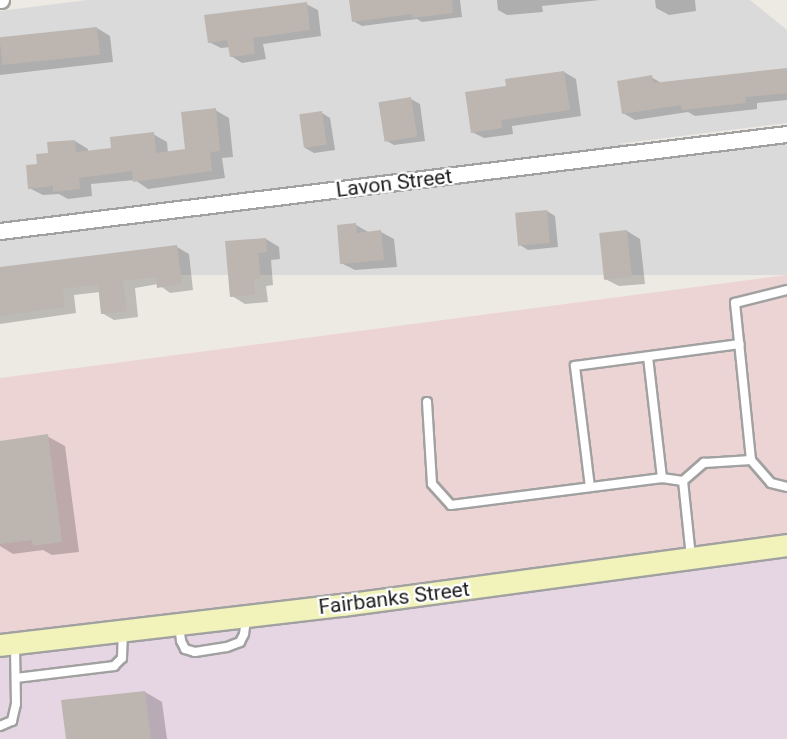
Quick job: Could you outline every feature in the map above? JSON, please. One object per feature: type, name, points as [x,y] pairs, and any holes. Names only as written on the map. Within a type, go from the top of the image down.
[{"type":"street","name":"Lavon Street","points":[[0,231],[787,134]]},
{"type":"street","name":"Fairbanks Street","points":[[8,645],[246,617],[787,545]]},
{"type":"lane","points":[[787,290],[735,303],[751,460],[771,483],[787,487]]},
{"type":"lane","points":[[590,488],[575,366],[740,344]]},
{"type":"lane","points":[[648,357],[662,478]]},
{"type":"lane","points":[[427,402],[432,484],[451,505],[662,478],[683,481],[704,463],[751,460]]},
{"type":"lane","points":[[683,481],[692,559]]},
{"type":"lane","points":[[178,625],[185,649],[195,652],[227,647],[240,642],[244,634],[246,617]]},
{"type":"lane","points":[[16,678],[114,666],[122,658],[123,631]]},
{"type":"lane","points":[[0,726],[12,721],[16,704],[16,678],[8,645]]},
{"type":"shaded area","points":[[87,0],[750,0],[787,30],[787,123],[0,220],[0,11]]},
{"type":"shaded area","points":[[0,144],[787,144],[787,275],[0,275]]},
{"type":"shaded area","points":[[787,275],[787,535],[342,595],[0,635],[0,378]]},
{"type":"shaded area","points":[[787,556],[787,739],[0,739],[0,656],[345,616]]},
{"type":"building","points":[[349,0],[452,0],[453,13],[412,18],[412,14],[352,22]]},
{"type":"building","points":[[307,2],[310,30],[253,38],[255,54],[230,57],[227,40],[208,43],[204,15]]},
{"type":"building","points":[[97,27],[100,55],[2,65],[0,37]]},
{"type":"building","points":[[787,68],[787,93],[745,97],[746,103],[682,110],[681,105],[622,114],[617,81],[652,75],[653,83]]},
{"type":"building","points":[[564,71],[570,110],[501,120],[502,128],[471,133],[465,92],[506,86],[505,79]]},
{"type":"building","points":[[411,97],[417,137],[385,142],[378,102]]},
{"type":"building","points":[[216,108],[220,151],[210,152],[212,171],[133,182],[132,171],[79,178],[80,189],[53,192],[53,186],[28,189],[26,165],[37,164],[36,154],[48,153],[47,142],[75,140],[76,152],[111,148],[110,137],[154,132],[156,153],[185,149],[181,112]]},
{"type":"building","points":[[322,111],[327,145],[304,148],[299,114]]},
{"type":"building","points":[[547,210],[550,243],[518,246],[515,213]]},
{"type":"building","points":[[356,223],[357,233],[381,230],[384,260],[340,264],[337,225]]},
{"type":"building","points":[[627,230],[632,277],[604,280],[599,233]]},
{"type":"building","points":[[266,238],[267,252],[258,253],[261,278],[254,279],[255,295],[230,297],[225,241]]},
{"type":"building","points":[[177,245],[182,284],[157,288],[156,277],[123,281],[127,311],[101,314],[98,285],[63,289],[65,307],[0,316],[0,267]]},
{"type":"building","points":[[48,434],[62,542],[33,546],[32,540],[0,544],[0,441]]},
{"type":"building","points":[[145,691],[151,739],[66,739],[61,700]]}]
